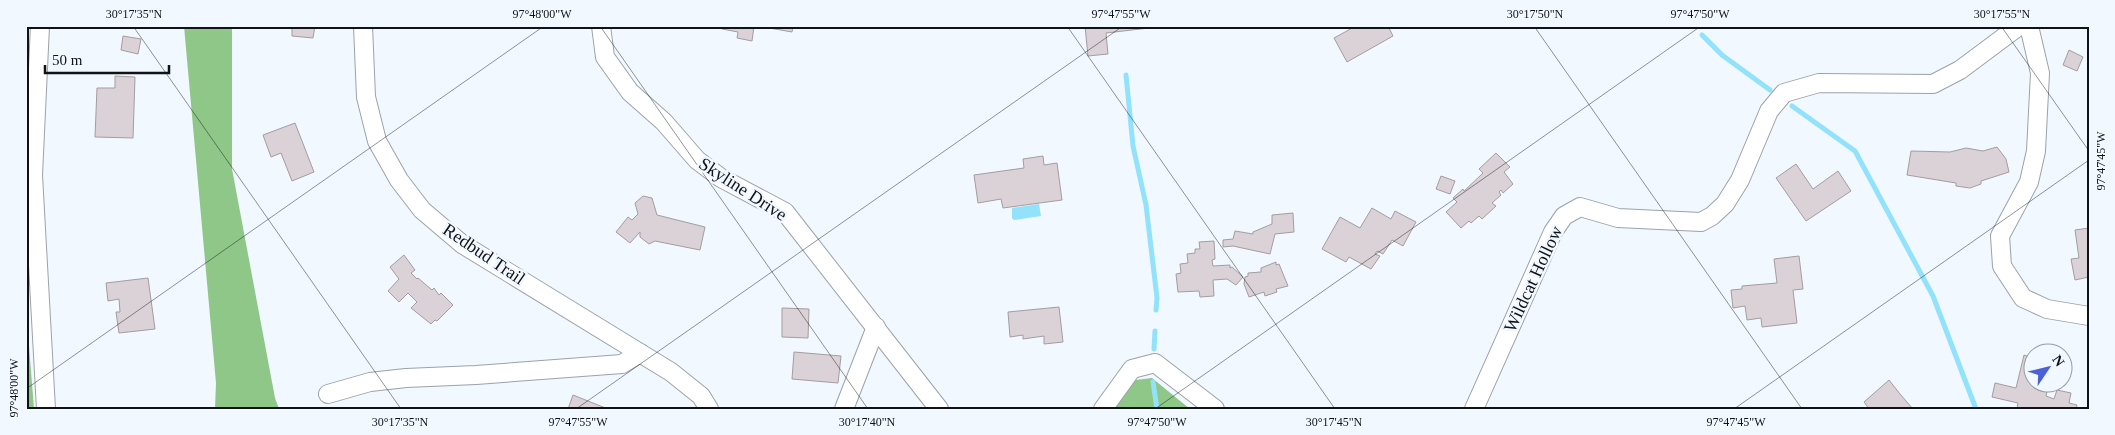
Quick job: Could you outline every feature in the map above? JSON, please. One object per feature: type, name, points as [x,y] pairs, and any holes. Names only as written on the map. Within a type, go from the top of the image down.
[{"type":"street","points":[[40,26],[33,175],[46,409]]},
{"type":"street","name":"Redbud Trail","points":[[363,26],[366,97],[378,141],[399,180],[422,210],[462,244],[671,372],[701,396],[709,409]]},
{"type":"street","name":"Skyline Drive","points":[[601,26],[605,57],[630,92],[664,122],[697,160],[721,178],[785,212],[940,409]]},
{"type":"street","name":"Wildcat Hollow","points":[[1474,409],[1553,232],[1564,216],[1580,208],[1618,218],[1701,222],[1712,216],[1724,204],[1740,180],[1769,111],[1784,93],[1820,82],[1934,84],[1960,70],[2020,26]]},
{"type":"street","points":[[2029,26],[2040,73],[2036,151],[2029,182],[2000,236],[2002,266],[2023,298],[2047,309],[2089,316]]},
{"type":"street","points":[[844,409],[876,327]]},
{"type":"street","points":[[328,394],[370,382],[406,378],[622,364],[640,353]]},
{"type":"street","points":[[1103,409],[1132,369],[1156,363],[1215,409]]},
{"type":"green space","points":[[184,26],[232,26],[232,169],[275,398],[279,409],[215,409],[216,383]]},
{"type":"green space","points":[[26,308],[34,409],[26,409]]},
{"type":"green space","points":[[1152,378],[1190,409],[1114,409],[1135,380]]},
{"type":"water","points":[[1039,204],[1041,216],[1014,220],[1012,218],[1012,208]]},
{"type":"building","points":[[292,26],[315,26],[313,38],[292,36]]},
{"type":"building","points":[[723,26],[754,26],[752,41],[737,38],[738,32],[722,29]]},
{"type":"building","points":[[758,26],[793,26],[792,32]]},
{"type":"building","points":[[1085,26],[1149,26],[1149,28],[1106,33],[1108,54],[1088,56]]},
{"type":"building","points":[[1356,26],[1388,26],[1393,36],[1347,62],[1334,38]]},
{"type":"building","points":[[123,36],[141,39],[138,54],[121,50]]},
{"type":"building","points":[[2069,50],[2083,57],[2077,71],[2063,65]]},
{"type":"building","points":[[115,76],[135,77],[133,138],[95,137],[97,88],[115,88]]},
{"type":"building","points":[[295,123],[314,172],[292,181],[281,153],[271,157],[263,135]]},
{"type":"building","points":[[1997,147],[2006,159],[2009,172],[1981,181],[1981,184],[1970,188],[1956,186],[1956,183],[1907,175],[1911,151],[1950,152],[1966,148],[1983,151]]},
{"type":"building","points":[[1496,153],[1510,167],[1504,172],[1513,184],[1503,193],[1501,190],[1499,192],[1501,195],[1492,203],[1496,206],[1482,219],[1479,216],[1461,228],[1446,212],[1457,202],[1453,198],[1463,189],[1464,191],[1483,173],[1479,169]]},
{"type":"building","points":[[1043,156],[1044,165],[1057,163],[1062,200],[1003,208],[1001,199],[978,203],[974,175],[1024,168],[1023,159]]},
{"type":"building","points":[[1796,164],[1813,189],[1838,171],[1851,191],[1806,221],[1776,178]]},
{"type":"building","points":[[1441,176],[1455,181],[1450,194],[1436,189]]},
{"type":"building","points":[[643,196],[652,198],[657,215],[705,227],[700,250],[655,241],[649,244],[640,237],[640,232],[630,243],[616,232],[628,217],[632,220],[638,214],[635,203]]},
{"type":"building","points":[[1372,208],[1391,219],[1395,211],[1416,222],[1403,246],[1392,240],[1383,254],[1377,251],[1375,254],[1380,256],[1371,269],[1349,257],[1346,262],[1322,249],[1340,217],[1360,228]]},
{"type":"building","points":[[1293,213],[1294,232],[1275,234],[1270,254],[1233,246],[1223,247],[1223,240],[1233,239],[1235,231],[1253,234],[1253,232],[1272,224],[1272,215]]},
{"type":"building","points":[[2089,228],[2089,277],[2075,280],[2071,259],[2079,258],[2075,230]]},
{"type":"building","points":[[1214,241],[1215,259],[1212,260],[1213,266],[1230,265],[1230,268],[1232,267],[1243,277],[1236,285],[1227,279],[1213,280],[1214,296],[1200,297],[1199,291],[1178,292],[1176,274],[1181,273],[1180,264],[1188,263],[1187,254],[1195,253],[1195,249],[1200,249],[1199,242]]},
{"type":"building","points":[[404,255],[415,270],[411,273],[432,290],[434,288],[439,295],[441,293],[453,305],[437,321],[435,320],[431,324],[411,308],[417,302],[408,293],[399,302],[388,291],[399,279],[390,267]]},
{"type":"building","points":[[1799,256],[1803,289],[1793,290],[1797,323],[1762,327],[1761,318],[1747,320],[1745,306],[1733,308],[1731,290],[1742,289],[1742,286],[1777,283],[1774,259]]},
{"type":"building","points":[[1276,262],[1276,265],[1279,264],[1288,286],[1276,289],[1277,292],[1265,296],[1264,292],[1249,297],[1244,284],[1248,273],[1261,272],[1261,268]]},
{"type":"building","points":[[148,278],[155,329],[119,333],[116,312],[120,312],[119,299],[108,301],[106,283]]},
{"type":"building","points":[[1059,307],[1063,342],[1044,344],[1044,336],[1023,339],[1023,335],[1010,337],[1008,312]]},
{"type":"building","points":[[782,308],[809,309],[808,338],[782,337]]},
{"type":"building","points":[[794,352],[841,356],[838,383],[792,379]]},
{"type":"building","points":[[2022,363],[2022,392],[2047,392],[2046,396],[2054,399],[2056,392],[2071,393],[2069,403],[2077,405],[2076,409],[2017,409],[2018,403],[1992,397],[1995,383],[2016,388]]},
{"type":"building","points":[[1889,380],[1913,409],[1869,409],[1864,402]]},
{"type":"building","points":[[573,395],[608,409],[568,409]]},
{"type":"waterway","points":[[1702,35],[1722,55],[1770,90]]},
{"type":"waterway","points":[[1126,75],[1133,146],[1146,205],[1157,298],[1156,310]]},
{"type":"waterway","points":[[1792,106],[1855,151],[1933,296],[1976,409]]},
{"type":"waterway","points":[[1154,349],[1155,331]]},
{"type":"waterway","points":[[1153,382],[1157,409]]}]
